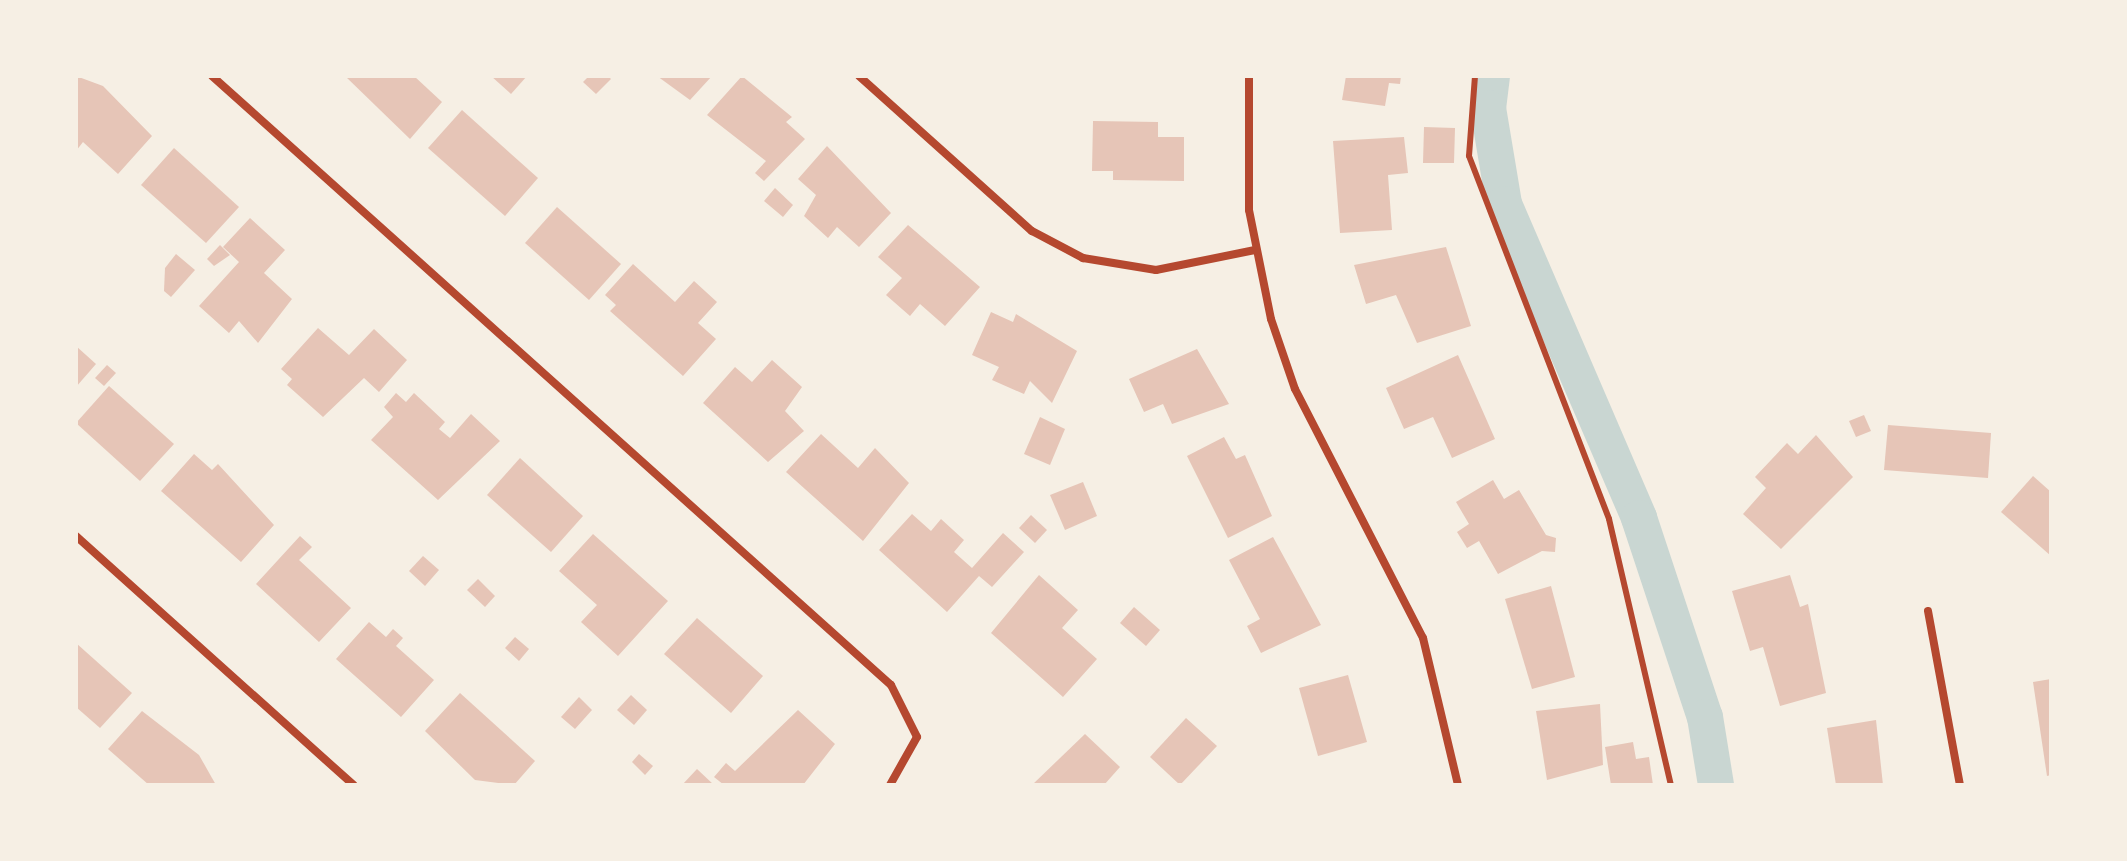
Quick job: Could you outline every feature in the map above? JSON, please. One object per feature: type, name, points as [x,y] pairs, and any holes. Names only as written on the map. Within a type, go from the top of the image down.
[{"type":"street","points":[[212,76],[891,685],[917,737],[890,785]]},
{"type":"street","points":[[859,76],[1032,231],[1083,258],[1156,270],[1255,250]]},
{"type":"street","points":[[1249,76],[1246,165],[1255,250],[1295,389],[1423,638],[1458,785]]},
{"type":"street","points":[[76,536],[354,785]]},
{"type":"street","points":[[1928,611],[1960,785]]},
{"type":"lane","points":[[1475,76],[1469,156],[1609,519],[1671,785]]},
{"type":"building","points":[[76,76],[103,86],[152,136],[118,174],[83,142],[76,151]]},
{"type":"building","points":[[345,76],[414,76],[442,102],[410,139]]},
{"type":"building","points":[[491,76],[527,76],[511,94]]},
{"type":"building","points":[[589,76],[608,76],[611,79],[596,94],[583,82]]},
{"type":"building","points":[[657,76],[712,76],[690,100]]},
{"type":"building","points":[[742,76],[792,117],[786,122],[805,139],[764,181],[755,173],[766,161],[707,115]]},
{"type":"building","points":[[1346,76],[1401,76],[1400,84],[1389,83],[1385,106],[1342,100]]},
{"type":"building","points":[[462,110],[538,178],[505,216],[428,148]]},
{"type":"building","points":[[1093,121],[1158,122],[1158,137],[1184,137],[1184,181],[1113,180],[1113,171],[1092,171]]},
{"type":"building","points":[[1424,127],[1455,128],[1454,163],[1423,163]]},
{"type":"building","points":[[1404,137],[1408,173],[1388,175],[1392,230],[1340,233],[1333,141]]},
{"type":"building","points":[[827,146],[891,213],[859,247],[837,227],[828,238],[804,216],[816,195],[798,179]]},
{"type":"building","points":[[174,148],[239,207],[206,243],[141,185]]},
{"type":"building","points":[[775,188],[793,205],[783,217],[764,201]]},
{"type":"building","points":[[557,207],[621,264],[589,300],[525,243]]},
{"type":"building","points":[[250,218],[285,250],[264,273],[292,299],[258,343],[239,321],[229,333],[199,306],[239,262],[223,247]]},
{"type":"building","points":[[908,225],[980,287],[945,326],[920,304],[910,316],[886,295],[902,278],[878,257]]},
{"type":"building","points":[[220,245],[230,255],[214,266],[207,259]]},
{"type":"building","points":[[1446,247],[1471,326],[1417,343],[1396,295],[1366,304],[1354,265]]},
{"type":"building","points":[[176,254],[195,270],[171,297],[164,291],[165,268]]},
{"type":"building","points":[[633,264],[675,302],[694,281],[717,302],[698,323],[716,339],[683,376],[610,311],[616,305],[605,295]]},
{"type":"building","points":[[991,312],[1013,322],[1016,314],[1077,351],[1052,403],[1030,381],[1024,394],[992,380],[999,367],[972,355]]},
{"type":"building","points":[[318,328],[349,355],[374,329],[407,360],[379,392],[364,378],[323,417],[287,385],[292,379],[281,369]]},
{"type":"building","points":[[76,346],[96,364],[76,387]]},
{"type":"building","points":[[1197,349],[1229,404],[1172,424],[1163,404],[1144,412],[1129,379]]},
{"type":"building","points":[[1458,355],[1495,439],[1452,458],[1433,417],[1404,429],[1386,388]]},
{"type":"building","points":[[772,360],[802,387],[785,411],[804,431],[768,462],[703,403],[735,367],[752,382]]},
{"type":"building","points":[[107,365],[116,373],[104,386],[95,378]]},
{"type":"building","points":[[109,386],[174,444],[140,481],[76,423]]},
{"type":"building","points":[[396,393],[406,402],[414,393],[445,422],[439,429],[450,438],[471,414],[500,441],[438,500],[371,440],[393,417],[384,407]]},
{"type":"building","points":[[1864,415],[1871,431],[1856,437],[1849,421]]},
{"type":"building","points":[[1040,417],[1065,429],[1050,465],[1024,454]]},
{"type":"building","points":[[1888,425],[1991,433],[1988,478],[1884,470]]},
{"type":"building","points":[[821,434],[858,468],[875,448],[909,483],[863,541],[786,472]]},
{"type":"building","points":[[1816,435],[1853,477],[1781,549],[1743,514],[1766,488],[1755,477],[1787,443],[1798,454]]},
{"type":"building","points":[[1224,437],[1236,459],[1245,455],[1272,516],[1228,538],[1187,456]]},
{"type":"building","points":[[194,454],[212,470],[218,464],[274,525],[241,562],[161,491]]},
{"type":"building","points":[[520,458],[583,516],[551,552],[487,495]]},
{"type":"building","points":[[2033,476],[2051,492],[2051,556],[2001,512]]},
{"type":"building","points":[[1493,480],[1504,499],[1519,490],[1546,535],[1556,538],[1555,552],[1542,551],[1498,574],[1479,541],[1467,548],[1457,532],[1469,524],[1456,502]]},
{"type":"building","points":[[1083,482],[1097,516],[1065,530],[1050,495]]},
{"type":"building","points":[[912,514],[931,531],[941,519],[964,540],[954,552],[972,568],[1003,533],[1024,552],[992,587],[979,576],[947,612],[879,550]]},
{"type":"building","points":[[1031,515],[1047,530],[1035,543],[1019,528]]},
{"type":"building","points":[[593,534],[668,601],[618,656],[581,622],[597,605],[559,571]]},
{"type":"building","points":[[300,536],[312,547],[299,560],[351,608],[319,642],[256,584]]},
{"type":"building","points":[[1273,537],[1321,625],[1261,653],[1247,626],[1260,619],[1229,560]]},
{"type":"building","points":[[423,556],[439,570],[425,586],[409,571]]},
{"type":"building","points":[[1039,575],[1078,610],[1062,628],[1097,659],[1063,697],[991,633]]},
{"type":"building","points":[[1790,575],[1800,607],[1808,604],[1826,693],[1780,706],[1763,647],[1750,651],[1732,591]]},
{"type":"building","points":[[478,579],[495,596],[485,607],[467,590]]},
{"type":"building","points":[[1551,586],[1575,677],[1532,689],[1505,599]]},
{"type":"building","points":[[1134,607],[1160,630],[1146,646],[1120,623]]},
{"type":"building","points":[[697,618],[763,676],[731,713],[664,654]]},
{"type":"building","points":[[369,622],[386,637],[393,629],[403,638],[396,646],[434,680],[401,717],[336,659]]},
{"type":"building","points":[[515,637],[529,649],[519,661],[505,648]]},
{"type":"building","points":[[76,643],[132,693],[100,728],[76,707]]},
{"type":"building","points":[[1348,675],[1367,742],[1318,756],[1299,688]]},
{"type":"building","points":[[2051,679],[2051,775],[2047,776],[2033,682]]},
{"type":"building","points":[[460,693],[535,761],[514,785],[475,780],[425,731]]},
{"type":"building","points":[[631,695],[647,710],[634,725],[617,710]]},
{"type":"building","points":[[579,697],[592,710],[575,729],[561,717]]},
{"type":"building","points":[[1600,704],[1603,765],[1547,780],[1536,711]]},
{"type":"building","points":[[798,710],[835,744],[803,785],[724,785],[714,777],[726,763],[735,771]]},
{"type":"building","points":[[142,711],[199,755],[216,785],[149,785],[108,749]]},
{"type":"building","points":[[1186,718],[1217,746],[1180,785],[1150,757]]},
{"type":"building","points":[[1876,720],[1883,785],[1836,785],[1827,728]]},
{"type":"building","points":[[1085,734],[1120,767],[1104,785],[1032,785]]},
{"type":"building","points":[[1633,742],[1636,759],[1649,757],[1653,785],[1611,785],[1605,747]]},
{"type":"building","points":[[639,754],[653,766],[645,775],[632,762]]},
{"type":"building","points":[[697,769],[714,785],[682,785]]},
{"type":"waterway","points":[[1492,76],[1488,108],[1504,204],[1639,518],[1705,717],[1716,785]]}]
